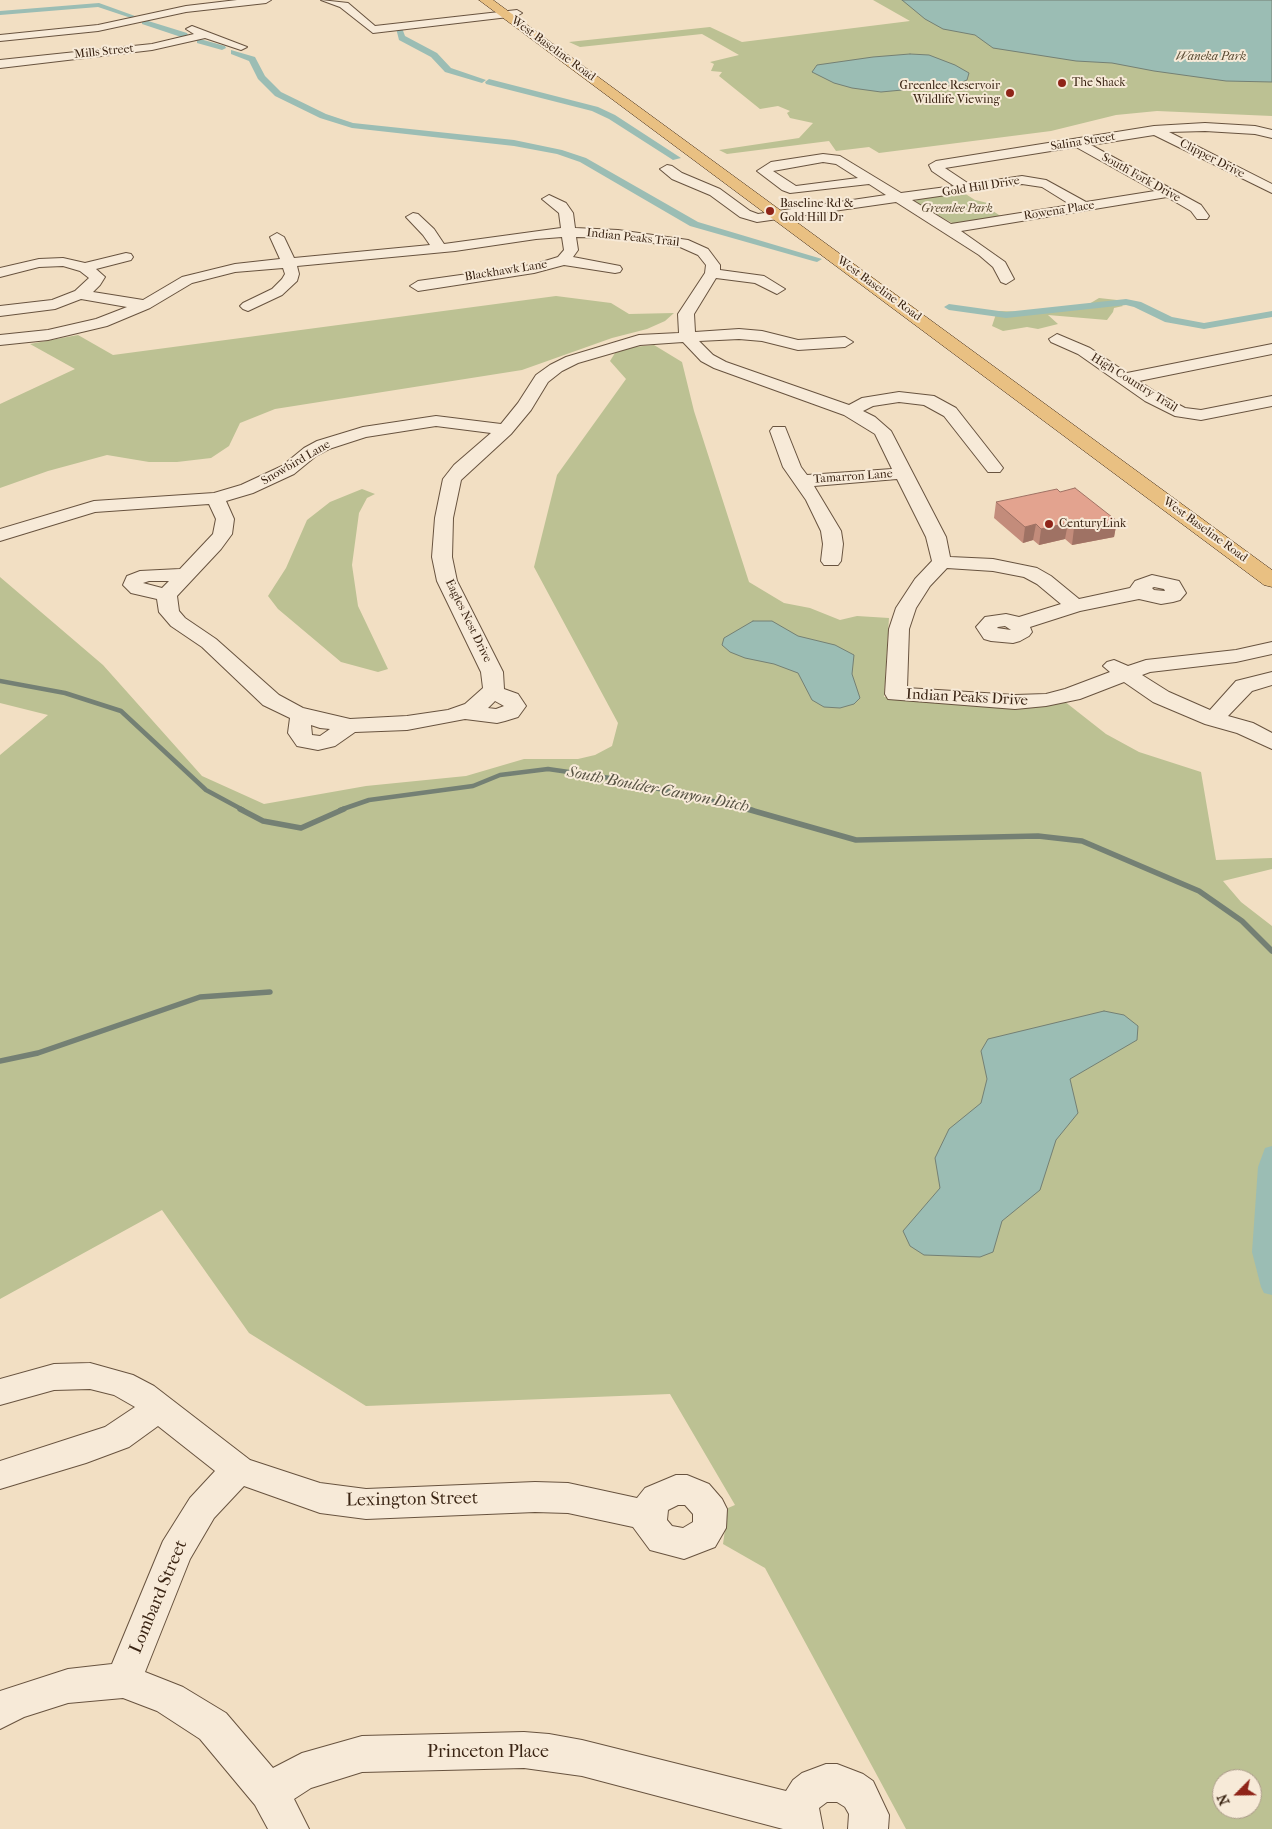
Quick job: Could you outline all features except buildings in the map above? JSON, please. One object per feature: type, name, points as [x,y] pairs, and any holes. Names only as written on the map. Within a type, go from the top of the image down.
[{"type":"main road","name":"West Baseline Road","points":[[485,0],[509,13],[794,214],[1272,559]]},
{"type":"main road","name":"West Baseline Road","points":[[498,0],[509,13]]},
{"type":"main road","name":"West Baseline Road","points":[[794,214],[1272,580]]},
{"type":"street","points":[[0,38],[98,28],[186,9],[266,0]]},
{"type":"street","points":[[326,0],[344,5],[370,28],[509,13]]},
{"type":"street","points":[[157,15],[241,47]]},
{"type":"street","points":[[50,33],[74,67]]},
{"type":"street","name":"Mills Street","points":[[0,64],[152,46],[207,34]]},
{"type":"street","name":"Salina Street","points":[[968,189],[937,168],[936,165],[1153,130],[1205,127],[1254,130],[1272,134]]},
{"type":"street","name":"Clipper Drive","points":[[1153,130],[1272,189]]},
{"type":"street","name":"South Fork Drive","points":[[1078,143],[1196,208],[1202,216]]},
{"type":"street","points":[[871,180],[795,190],[787,188],[764,171],[771,166],[831,158],[840,160],[949,229],[1000,265],[1006,279]]},
{"type":"street","name":"Gold Hill Drive","points":[[667,169],[677,176],[715,192],[751,217],[820,213],[1031,180],[1046,184],[1084,207]]},
{"type":"street","name":"Rowena Place","points":[[949,229],[1170,193]]},
{"type":"street","points":[[549,199],[561,206],[566,213],[569,232]]},
{"type":"street","points":[[413,217],[429,232],[439,248]]},
{"type":"street","name":"Indian Peaks Trail","points":[[0,340],[80,328],[123,315],[145,305],[175,286],[202,275],[235,268],[439,248],[569,232],[618,234],[683,243],[694,247],[709,257],[713,265],[712,273]]},
{"type":"street","name":"Blackhawk Lane","points":[[418,286],[534,269],[563,260],[571,250],[569,232]]},
{"type":"street","points":[[248,306],[277,292],[289,281],[292,274],[277,237]]},
{"type":"street","points":[[85,268],[126,257]]},
{"type":"street","points":[[563,260],[615,269]]},
{"type":"street","points":[[0,273],[51,262],[74,264],[85,268],[97,277],[96,282],[80,294],[43,307],[0,311]]},
{"type":"street","points":[[777,289],[759,279],[712,273],[686,314],[688,337],[706,358],[720,365],[850,411],[869,421],[882,431],[936,538],[942,562],[993,565],[1030,572],[1044,580],[1075,606]]},
{"type":"street","points":[[80,294],[145,305]]},
{"type":"street","name":"Eagles Nest Drive","points":[[167,595],[169,612],[178,622],[209,643],[271,700],[301,715],[299,733],[305,741],[318,743],[327,741],[350,726],[407,723],[464,712],[497,716],[510,712],[515,706],[510,699],[491,692],[494,688],[492,672],[447,581],[442,557],[444,518],[452,479],[460,469],[505,430],[525,406],[542,380],[556,368],[625,342],[739,334],[762,336],[798,345],[845,342]]},
{"type":"street","name":"High Country Trail","points":[[1057,339],[1084,351],[1151,397],[1181,412],[1201,415],[1272,401]]},
{"type":"street","points":[[1124,379],[1272,349]]},
{"type":"street","points":[[850,411],[868,402],[882,399],[899,397],[928,400],[950,412],[994,468]]},
{"type":"street","name":"Snowbird Lane","points":[[0,535],[94,507],[215,498],[270,480],[288,470],[310,452],[323,445],[363,432],[436,421],[456,422],[505,430]]},
{"type":"street","name":"Tamarron Lane","points":[[778,432],[792,467],[815,500],[831,531],[833,544],[831,561]]},
{"type":"street","name":"Tamarron Lane","points":[[802,481],[904,473]]},
{"type":"street","points":[[184,575],[147,575],[134,580],[133,585],[138,589],[167,595],[222,534],[225,519],[224,512],[215,498]]},
{"type":"street","name":"Indian Peaks Drive","points":[[942,562],[922,583],[906,608],[899,629],[896,689],[1015,702],[1046,700],[1072,694],[1117,669],[1133,657],[1218,646],[1272,633]]},
{"type":"street","points":[[1019,624],[1075,606],[1142,592]]},
{"type":"street","name":"Indian Peaks Drive","points":[[1117,669],[1236,656],[1272,648]]},
{"type":"street","points":[[1117,669],[1161,697],[1213,719],[1245,728],[1272,742]]},
{"type":"street","points":[[1213,719],[1244,686],[1272,678]]},
{"type":"street","name":"Lexington Street","points":[[0,1392],[54,1377],[90,1376],[122,1384],[158,1408],[238,1470],[320,1498],[366,1504],[535,1497],[568,1498],[648,1514]]},
{"type":"street","points":[[0,1475],[86,1449],[117,1437],[158,1408]]},
{"type":"street","name":"Lombard Street","points":[[123,1681],[174,1552],[202,1508],[238,1470]]},
{"type":"street","points":[[0,1711],[14,1703],[68,1686],[123,1681],[170,1700],[213,1726],[269,1792],[288,1829]]},
{"type":"street","name":"Princeton Place","points":[[269,1792],[302,1772],[362,1754],[524,1750],[582,1758],[801,1821],[801,1802],[807,1793],[821,1784],[838,1783],[854,1790],[866,1804],[869,1815],[868,1829]]},
{"type":"green space","points":[[873,0],[1272,0],[1272,116],[1157,111],[1116,115],[1051,131],[879,153],[869,147],[836,151],[829,141],[727,154],[719,150],[799,138],[813,123],[790,118],[787,113],[790,111],[778,106],[760,109],[719,76],[722,72],[711,71],[714,64],[710,62],[739,55],[702,34],[580,47],[569,42],[710,27],[742,42],[910,21]]},
{"type":"green space","name":"Greenlee Park","points":[[964,193],[975,200],[992,204],[987,207],[1002,217],[954,224],[913,202],[920,199]]},
{"type":"green space","points":[[556,296],[611,303],[629,314],[674,313],[665,321],[647,329],[612,338],[522,370],[275,409],[240,423],[229,446],[211,458],[177,462],[149,462],[107,455],[48,471],[0,488],[0,404],[75,369],[30,344],[78,335],[113,355]]},
{"type":"green space","points":[[1099,298],[1117,300],[1123,306],[1114,308],[1107,320],[1048,315],[1058,324],[1038,329],[1027,327],[1003,331],[992,326],[997,311],[1034,312],[1069,309],[1084,307]]},
{"type":"green space","points":[[654,345],[682,362],[694,411],[749,582],[784,603],[810,608],[840,620],[857,616],[889,618],[884,697],[1029,705],[1064,701],[1106,734],[1139,752],[1201,772],[1216,860],[1272,858],[1272,869],[1223,881],[1241,902],[1272,926],[1272,1829],[906,1829],[765,1568],[723,1544],[728,1508],[735,1505],[670,1394],[366,1406],[249,1333],[162,1210],[0,1299],[0,755],[48,715],[0,703],[0,577],[103,665],[202,776],[264,804],[366,786],[466,776],[524,759],[578,759],[595,755],[612,746],[618,723],[534,567],[557,475],[626,379],[610,361],[615,353],[633,347]]},
{"type":"green space","points":[[362,489],[375,494],[367,498],[359,513],[352,565],[358,606],[388,669],[378,672],[341,662],[278,609],[268,596],[286,568],[307,520],[330,502]]},
{"type":"water","name":"Waneka Park","points":[[902,0],[1272,0],[1272,82],[1226,81],[1112,63],[1076,61],[993,48],[975,35],[943,29],[925,19]]},
{"type":"water","points":[[910,54],[929,55],[955,65],[969,73],[967,80],[955,85],[881,92],[852,88],[834,83],[812,72],[817,65]]},
{"type":"water","points":[[753,621],[772,621],[798,636],[835,645],[854,655],[852,674],[860,698],[854,704],[840,708],[824,707],[812,700],[798,673],[774,664],[745,658],[730,652],[722,645],[724,638]]},
{"type":"water","points":[[1104,1011],[1124,1015],[1138,1026],[1137,1040],[1070,1079],[1078,1113],[1056,1140],[1040,1190],[1002,1221],[993,1252],[980,1257],[924,1255],[910,1246],[903,1231],[940,1188],[935,1158],[949,1129],[981,1103],[987,1079],[981,1051],[988,1039]]},
{"type":"waterway","points":[[0,13],[99,5],[131,16]]},
{"type":"waterway","points":[[145,22],[184,35]]},
{"type":"waterway","points":[[399,30],[402,38],[434,55],[448,70],[482,80]]},
{"type":"waterway","points":[[200,41],[222,48]]},
{"type":"waterway","points":[[234,52],[252,59],[261,77],[278,94],[323,116],[352,125],[514,143],[559,152],[583,160],[694,224],[817,259]]},
{"type":"waterway","points":[[489,82],[595,109],[612,117],[676,158]]},
{"type":"waterway","points":[[949,307],[1006,315],[1126,302],[1137,304],[1169,320],[1204,326],[1272,314]]},
{"type":"waterway","name":"South Boulder Canyon Ditch","points":[[0,681],[65,693],[121,711],[206,790],[243,810]]},
{"type":"waterway","name":"South Boulder Canyon Ditch","points":[[340,810],[369,800],[473,786],[500,775],[548,769],[610,778],[753,810]]},
{"type":"waterway","name":"South Boulder Canyon Ditch","points":[[240,809],[263,821],[301,828],[344,809]]},
{"type":"waterway","name":"South Boulder Canyon Ditch","points":[[747,809],[856,840],[1038,836],[1082,841],[1199,891],[1242,921],[1272,951]]},
{"type":"waterway","points":[[0,1061],[38,1053],[200,997],[270,992]]},
{"type":"waterway","name":"South Boulder Canyon Ditch","points":[[1272,1153],[1268,1167],[1263,1252],[1272,1287]]},
{"type":"place","name":"The Shack","points":[[1062,83]]},
{"type":"place","name":"Greenlee Reservoir Wildlife Viewing","points":[[1010,93]]},
{"type":"place","name":"Baseline Rd & Gold Hill Dr","points":[[770,211]]},
{"type":"place","name":"CenturyLink","points":[[1049,524]]}]
